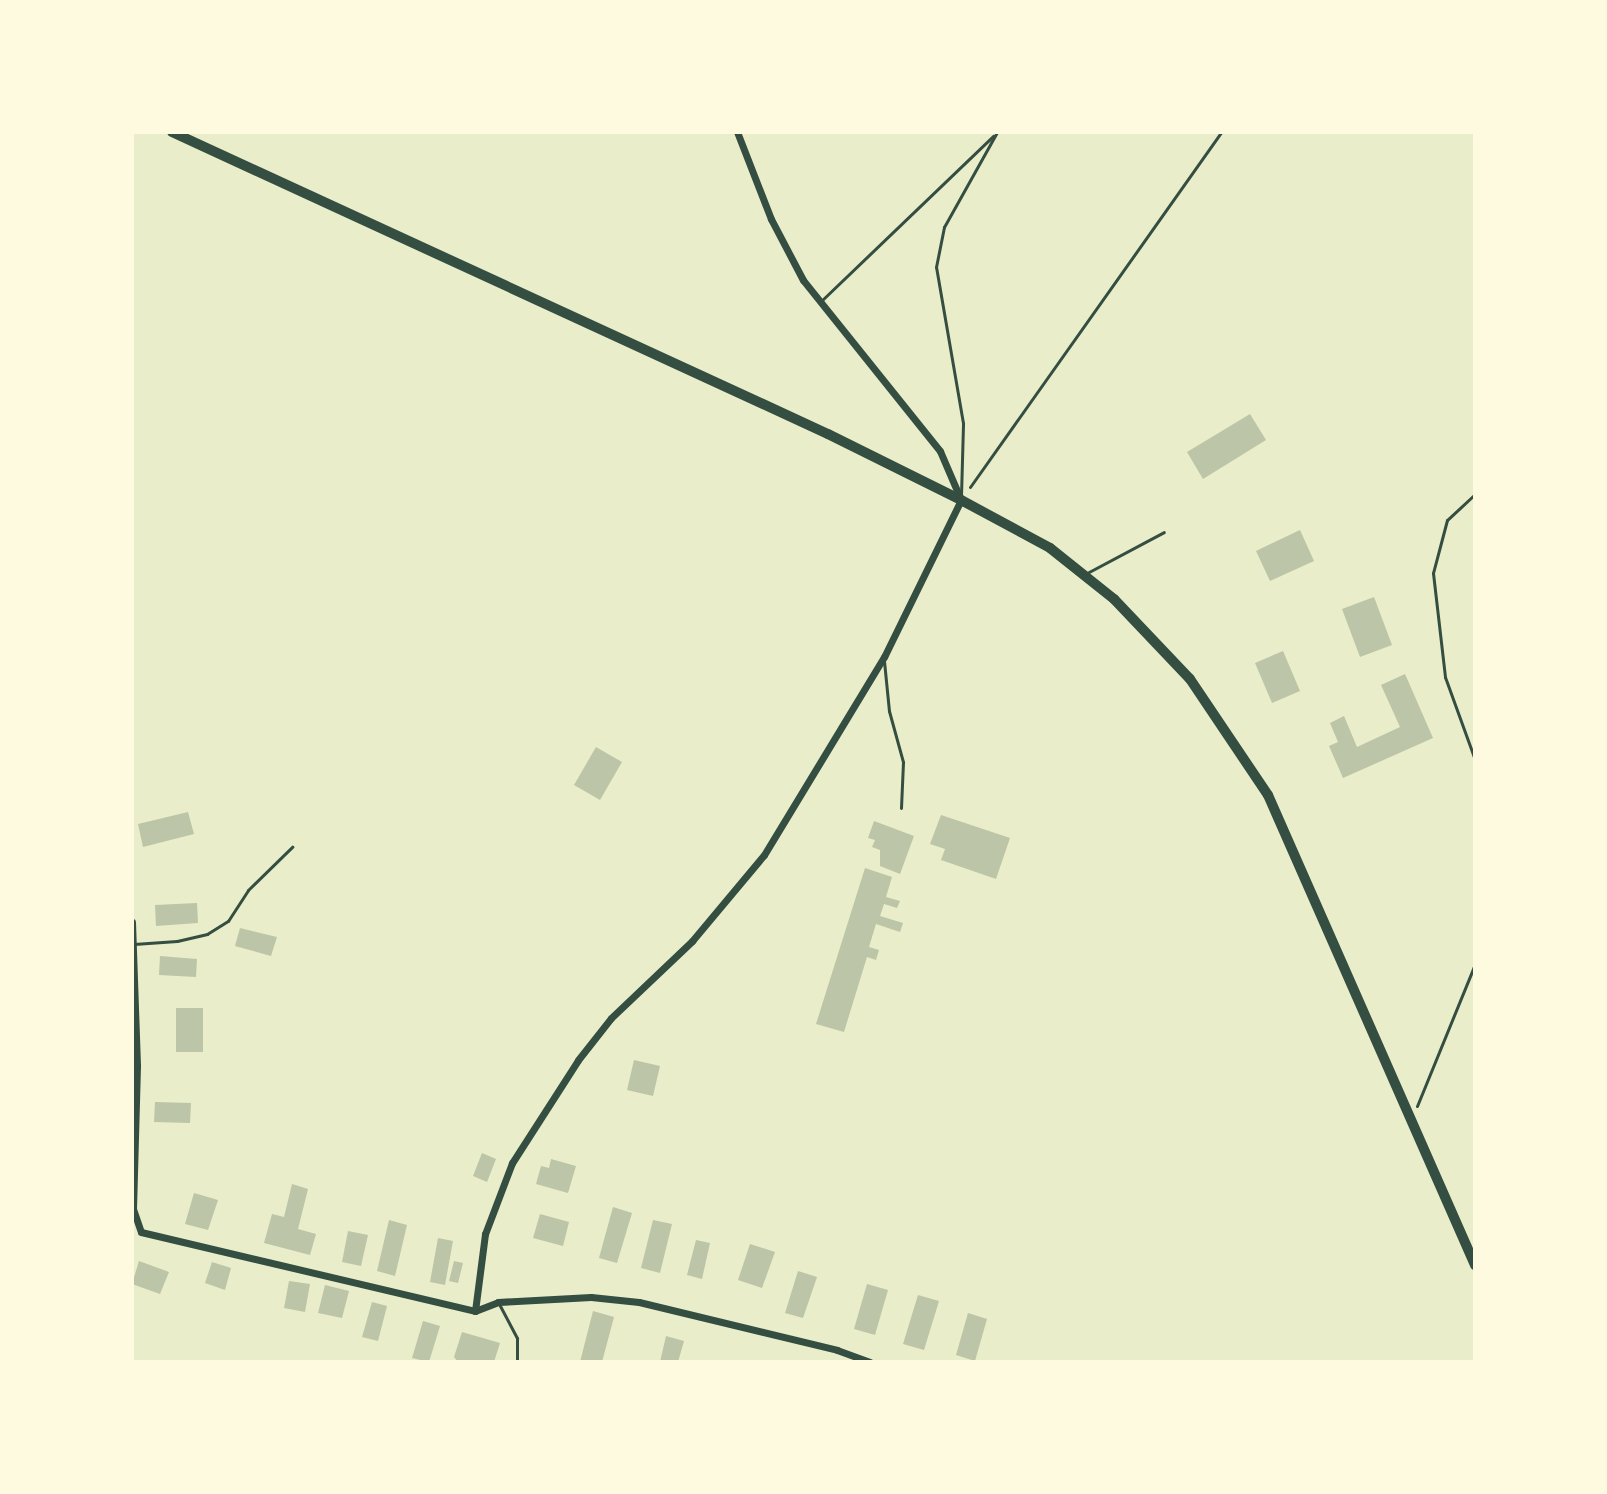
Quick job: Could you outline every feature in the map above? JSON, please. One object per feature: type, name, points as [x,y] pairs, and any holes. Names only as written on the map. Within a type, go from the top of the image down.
[{"type":"main road","points":[[172,132],[828,434],[1050,548],[1114,599],[1190,679],[1268,795],[1475,1265]]},
{"type":"street","points":[[475,1311],[485,1234],[512,1163],[578,1060],[611,1018],[692,941],[764,855],[884,657],[961,500],[940,451],[803,280],[771,219],[737,132]]},
{"type":"street","points":[[132,922],[137,1066],[133,1209],[141,1232],[475,1311],[498,1302],[591,1297],[639,1302],[837,1350],[870,1362]]},
{"type":"lane","points":[[961,500],[963,423],[936,267],[944,227],[997,132]]},
{"type":"lane","points":[[820,302],[997,132]]},
{"type":"lane","points":[[1084,575],[1164,532]]},
{"type":"lane","points":[[884,657],[889,711],[903,762],[901,808]]},
{"type":"lane","points":[[134,944],[177,941],[207,934],[228,921],[248,890],[292,847]]},
{"type":"lane","points":[[498,1302],[517,1338],[517,1362]]},
{"type":"path","points":[[961,500],[1221,132]]},
{"type":"path","points":[[1475,494],[1447,520],[1433,573],[1445,677],[1475,760]]},
{"type":"path","points":[[1411,1120],[1475,964]]},
{"type":"building","points":[[1250,414],[1266,440],[1203,479],[1187,452]]},
{"type":"building","points":[[1300,530],[1314,561],[1270,581],[1256,551]]},
{"type":"building","points":[[1374,597],[1392,645],[1360,657],[1342,609]]},
{"type":"building","points":[[1283,651],[1300,691],[1272,703],[1255,663]]},
{"type":"building","points":[[1405,674],[1433,738],[1343,778],[1329,746],[1338,742],[1330,723],[1344,716],[1357,747],[1400,727],[1381,685]]},
{"type":"building","points":[[596,747],[622,762],[600,800],[574,785]]},
{"type":"building","points":[[188,812],[194,834],[143,847],[138,824]]},
{"type":"building","points":[[941,815],[1010,838],[996,879],[941,860],[945,849],[930,844]]},
{"type":"building","points":[[874,821],[914,836],[900,874],[880,866],[880,850],[872,847],[875,840],[868,838]]},
{"type":"building","points":[[865,868],[892,877],[886,897],[900,901],[897,908],[884,904],[880,916],[903,923],[900,932],[876,924],[869,947],[879,950],[876,960],[867,957],[844,1032],[816,1024]]},
{"type":"building","points":[[197,903],[198,923],[156,926],[155,905]]},
{"type":"building","points":[[240,928],[277,937],[271,956],[235,946]]},
{"type":"building","points":[[160,956],[197,959],[196,977],[159,975]]},
{"type":"building","points":[[176,1008],[203,1008],[203,1052],[176,1052]]},
{"type":"building","points":[[634,1060],[660,1066],[653,1096],[627,1090]]},
{"type":"building","points":[[155,1102],[191,1103],[190,1123],[154,1122]]},
{"type":"building","points":[[482,1153],[496,1159],[487,1182],[473,1176]]},
{"type":"building","points":[[551,1159],[576,1166],[568,1193],[536,1184],[541,1166],[549,1168]]},
{"type":"building","points":[[292,1184],[308,1189],[298,1229],[316,1234],[310,1255],[264,1243],[272,1214],[284,1217]]},
{"type":"building","points":[[194,1193],[218,1200],[208,1230],[185,1224]]},
{"type":"building","points":[[613,1207],[632,1213],[617,1263],[599,1258]]},
{"type":"building","points":[[540,1214],[569,1222],[563,1246],[533,1238]]},
{"type":"building","points":[[389,1220],[407,1225],[395,1276],[377,1271]]},
{"type":"building","points":[[653,1220],[672,1224],[660,1273],[641,1268]]},
{"type":"building","points":[[348,1231],[368,1235],[361,1266],[342,1262]]},
{"type":"building","points":[[438,1238],[453,1241],[445,1285],[430,1282]]},
{"type":"building","points":[[696,1240],[710,1243],[702,1279],[687,1275]]},
{"type":"building","points":[[750,1244],[775,1252],[762,1288],[738,1280]]},
{"type":"building","points":[[139,1261],[169,1272],[160,1294],[132,1284]]},
{"type":"building","points":[[454,1261],[463,1263],[458,1283],[449,1281]]},
{"type":"building","points":[[212,1262],[231,1268],[225,1290],[205,1283]]},
{"type":"building","points":[[798,1271],[817,1277],[803,1318],[785,1313]]},
{"type":"building","points":[[289,1281],[310,1284],[305,1312],[284,1308]]},
{"type":"building","points":[[867,1284],[888,1290],[875,1335],[854,1329]]},
{"type":"building","points":[[325,1285],[349,1291],[342,1318],[318,1313]]},
{"type":"building","points":[[918,1295],[939,1301],[924,1350],[903,1344]]},
{"type":"building","points":[[372,1302],[387,1306],[378,1341],[362,1337]]},
{"type":"building","points":[[593,1311],[614,1317],[602,1362],[580,1362]]},
{"type":"building","points":[[968,1313],[987,1319],[975,1361],[956,1355]]},
{"type":"building","points":[[423,1321],[440,1326],[429,1362],[412,1358]]},
{"type":"building","points":[[462,1332],[500,1343],[494,1362],[458,1362],[454,1357]]},
{"type":"building","points":[[666,1336],[684,1341],[678,1362],[660,1362]]}]
